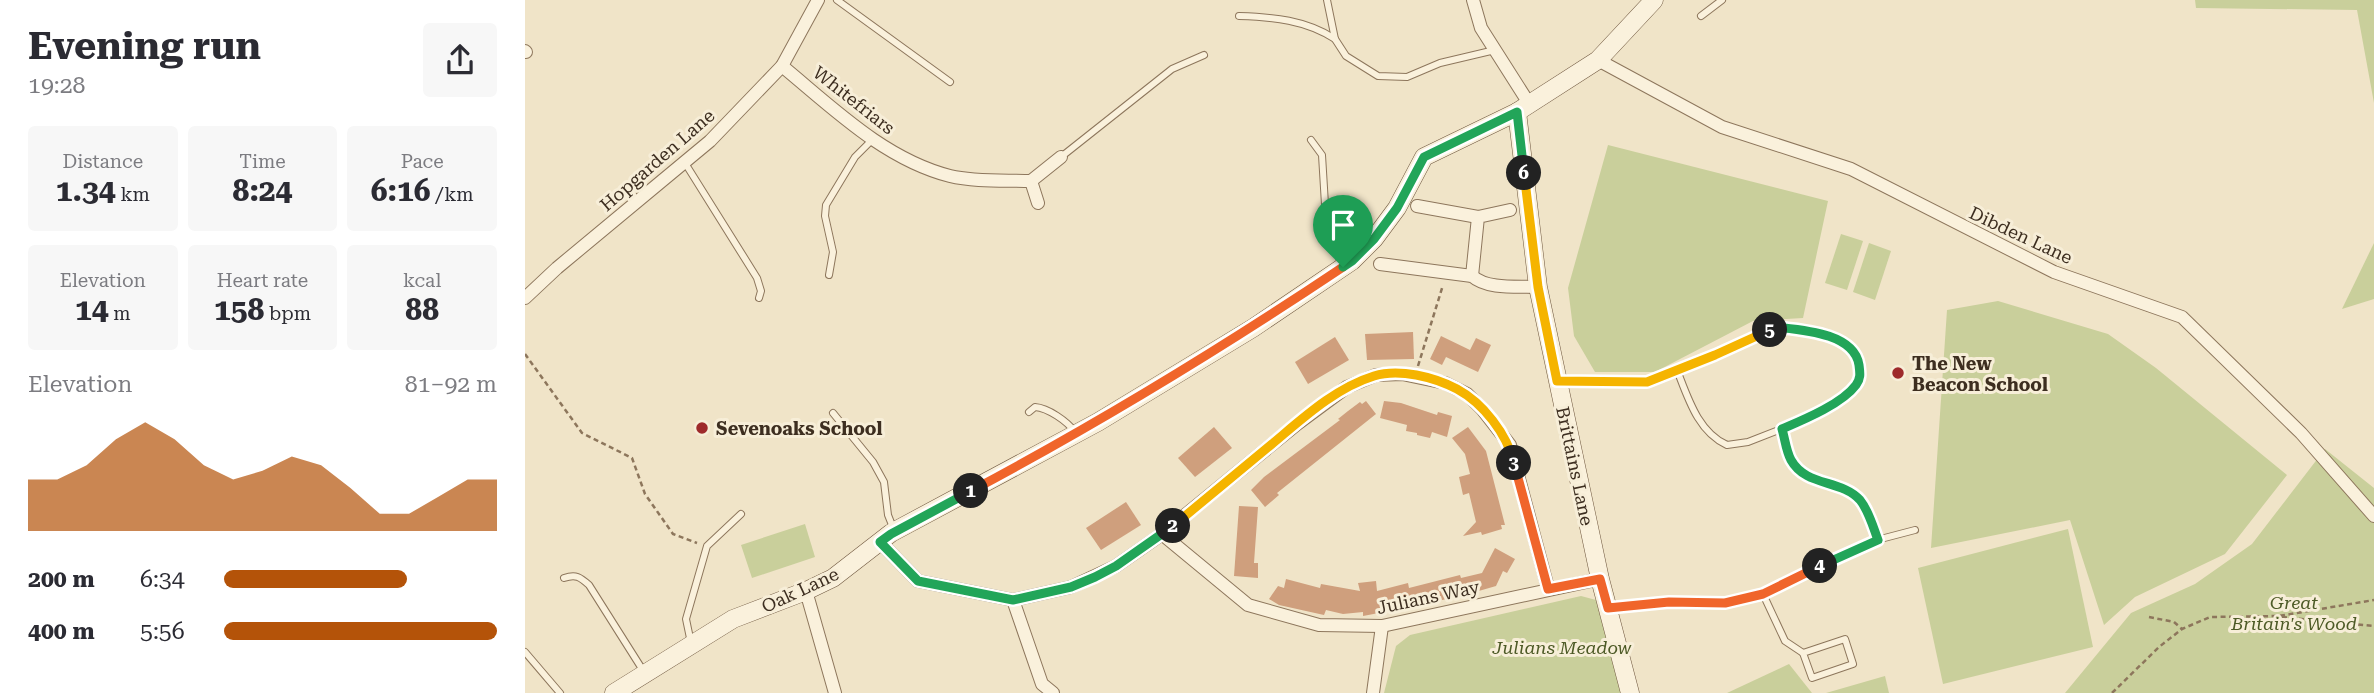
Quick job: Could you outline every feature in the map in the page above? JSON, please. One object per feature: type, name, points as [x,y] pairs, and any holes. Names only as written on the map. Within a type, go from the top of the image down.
[{"type":"street","name":"Hopgarden Lane","points":[[525,298],[557,268],[710,141],[782,66],[818,0]]},
{"type":"street","points":[[1473,0],[1481,28],[1523,108]]},
{"type":"street","name":"Oak Lane","points":[[614,693],[733,619],[833,578],[888,537],[1077,434],[1253,328],[1352,261],[1374,239],[1397,208],[1424,157],[1523,108],[1598,60],[1654,0]]},
{"type":"street","name":"Dibden Lane","points":[[1598,60],[1722,127],[1851,169],[2054,272],[2182,317],[2301,433],[2374,516]]},
{"type":"street","name":"Whitefriars","points":[[782,66],[872,140],[926,168],[953,177],[1031,181]]},
{"type":"street","name":"Brittains Lane","points":[[1523,108],[1538,287],[1600,579],[1630,693]]},
{"type":"street","points":[[1038,203],[1031,181],[1061,157]]},
{"type":"street","points":[[1417,206],[1478,217],[1510,209]]},
{"type":"street","points":[[1472,276],[1478,217]]},
{"type":"street","points":[[1380,264],[1472,276],[1490,284],[1538,287]]},
{"type":"street","points":[[888,537],[918,581],[1013,600],[1071,587],[1116,566],[1163,534],[1297,424],[1347,387],[1376,375],[1402,373],[1445,383],[1467,394],[1482,408],[1510,445],[1548,589]]},
{"type":"street","name":"Julians Way","points":[[1163,534],[1248,605],[1318,625],[1382,626],[1600,579]]},
{"type":"street","points":[[806,591],[835,693]]},
{"type":"street","points":[[1013,600],[1042,684],[1053,693]]},
{"type":"street","points":[[1373,693],[1382,626]]},
{"type":"lane","points":[[837,0],[950,82]]},
{"type":"lane","points":[[1327,0],[1335,38],[1346,56],[1378,76],[1407,77],[1440,63],[1495,51]]},
{"type":"lane","points":[[1701,16],[1722,0]]},
{"type":"lane","points":[[1238,16],[1299,22],[1335,38]]},
{"type":"lane","points":[[1061,157],[1172,69],[1204,55]]},
{"type":"lane","points":[[829,275],[833,252],[824,210],[855,157],[872,140]]},
{"type":"lane","points":[[1311,140],[1322,156],[1326,222],[1343,267]]},
{"type":"lane","points":[[685,163],[757,278],[761,291],[759,298]]},
{"type":"lane","points":[[1557,381],[1647,382],[1776,327],[1832,337],[1853,351],[1858,359],[1860,376],[1850,392],[1799,422],[1748,442],[1727,445],[1717,440],[1694,412],[1677,370]]},
{"type":"lane","points":[[1029,412],[1035,407],[1042,408],[1069,425],[1077,434]]},
{"type":"lane","points":[[833,413],[873,462],[884,482],[888,537]]},
{"type":"lane","points":[[1782,429],[1791,460],[1798,469],[1805,476],[1849,492],[1859,499],[1866,509],[1878,540]]},
{"type":"lane","points":[[691,645],[687,619],[707,546],[741,514]]},
{"type":"lane","points":[[1608,608],[1669,602],[1725,603],[1763,594],[1878,540],[1915,530]]},
{"type":"lane","points":[[564,578],[573,575],[582,578],[589,585],[645,674]]},
{"type":"lane","points":[[1763,594],[1785,641],[1803,653],[1812,678],[1853,664],[1845,639],[1803,653]]},
{"type":"lane","points":[[525,652],[560,693]]},
{"type":"path","points":[[1415,376],[1446,274]]},
{"type":"path","points":[[525,354],[582,433],[632,458],[645,494],[673,534],[707,546]]},
{"type":"path","points":[[2279,616],[2374,600]]},
{"type":"path","points":[[2112,693],[2158,647],[2182,629],[2210,617],[2279,616],[2374,626]]},
{"type":"path","points":[[2149,617],[2174,622],[2182,629]]},
{"type":"green space","points":[[2195,0],[2374,0],[2374,103],[2357,10],[2196,8]]},
{"type":"green space","points":[[1608,145],[1828,201],[1803,318],[1753,321],[1655,372],[1595,372],[1574,336],[1568,288]]},
{"type":"green space","points":[[1841,234],[1863,241],[1847,290],[1825,283]]},
{"type":"green space","points":[[1869,243],[1891,251],[1875,300],[1853,292]]},
{"type":"green space","points":[[2374,243],[2374,299],[2342,309]]},
{"type":"green space","points":[[1998,301],[2108,334],[2156,368],[2287,475],[2225,554],[2135,597],[2104,625],[2070,520],[1931,548],[1947,310]]},
{"type":"green space","name":"Great Britain's Wood","points":[[2325,449],[2374,488],[2374,693],[2065,693],[2131,613],[2195,584],[2252,544]]},
{"type":"green space","points":[[805,524],[815,557],[752,578],[741,545]]},
{"type":"green space","points":[[2068,529],[2093,647],[1943,684],[1918,568]]},
{"type":"green space","name":"Julians Meadow","points":[[1581,596],[1596,600],[1622,693],[1384,693],[1396,646],[1410,635]]},
{"type":"green space","points":[[1789,664],[1812,693],[1727,693]]},
{"type":"green space","points":[[1885,676],[1889,693],[1826,693]]},
{"type":"building","points":[[1413,332],[1414,359],[1367,360],[1365,334]]},
{"type":"building","points":[[1441,336],[1470,350],[1476,338],[1491,345],[1478,372],[1446,357],[1442,365],[1430,359]]},
{"type":"building","points":[[1335,337],[1349,360],[1308,384],[1295,362]]},
{"type":"building","points":[[1366,401],[1376,414],[1277,493],[1279,495],[1265,507],[1251,490],[1348,411]]},
{"type":"building","points":[[1384,401],[1401,403],[1437,415],[1438,412],[1452,416],[1447,437],[1432,432],[1430,438],[1417,435],[1406,431],[1407,425],[1380,418]]},
{"type":"building","points":[[1214,427],[1232,448],[1195,477],[1178,458]]},
{"type":"building","points":[[1468,427],[1486,451],[1505,525],[1501,525],[1502,529],[1482,535],[1481,532],[1463,536],[1476,522],[1469,493],[1463,495],[1459,477],[1470,474],[1465,454],[1452,438]]},
{"type":"building","points":[[1126,502],[1141,525],[1101,550],[1086,528]]},
{"type":"building","points":[[1239,506],[1258,507],[1254,563],[1258,563],[1258,578],[1234,576]]},
{"type":"building","points":[[1495,548],[1515,559],[1507,573],[1503,571],[1496,586],[1458,597],[1442,600],[1441,596],[1405,608],[1363,616],[1363,612],[1343,614],[1326,610],[1324,615],[1279,605],[1269,599],[1278,586],[1284,588],[1286,579],[1320,588],[1321,584],[1360,591],[1358,583],[1376,581],[1377,591],[1408,583],[1409,588],[1460,575],[1461,578],[1482,573]]},
{"type":"place","name":"The New Beacon School","points":[[1898,373]]},
{"type":"place","name":"Sevenoaks School","points":[[702,428]]},
{"type":"route","points":[[1517,112],[1538,287],[1557,381],[1647,382],[1776,327],[1832,337],[1853,351],[1858,359],[1858,383],[1841,399],[1782,429],[1791,460],[1798,469],[1805,476],[1835,485],[1859,499],[1866,509],[1878,540],[1763,594],[1725,603],[1669,602],[1608,608],[1600,579],[1548,589],[1510,445],[1482,408],[1467,394],[1445,383],[1402,373],[1376,375],[1347,387],[1297,424],[1163,534],[1116,566],[1071,587],[1013,600],[918,581],[880,542],[1098,422],[1253,328],[1343,267],[1374,239],[1397,208],[1424,157],[1517,112]]}]
